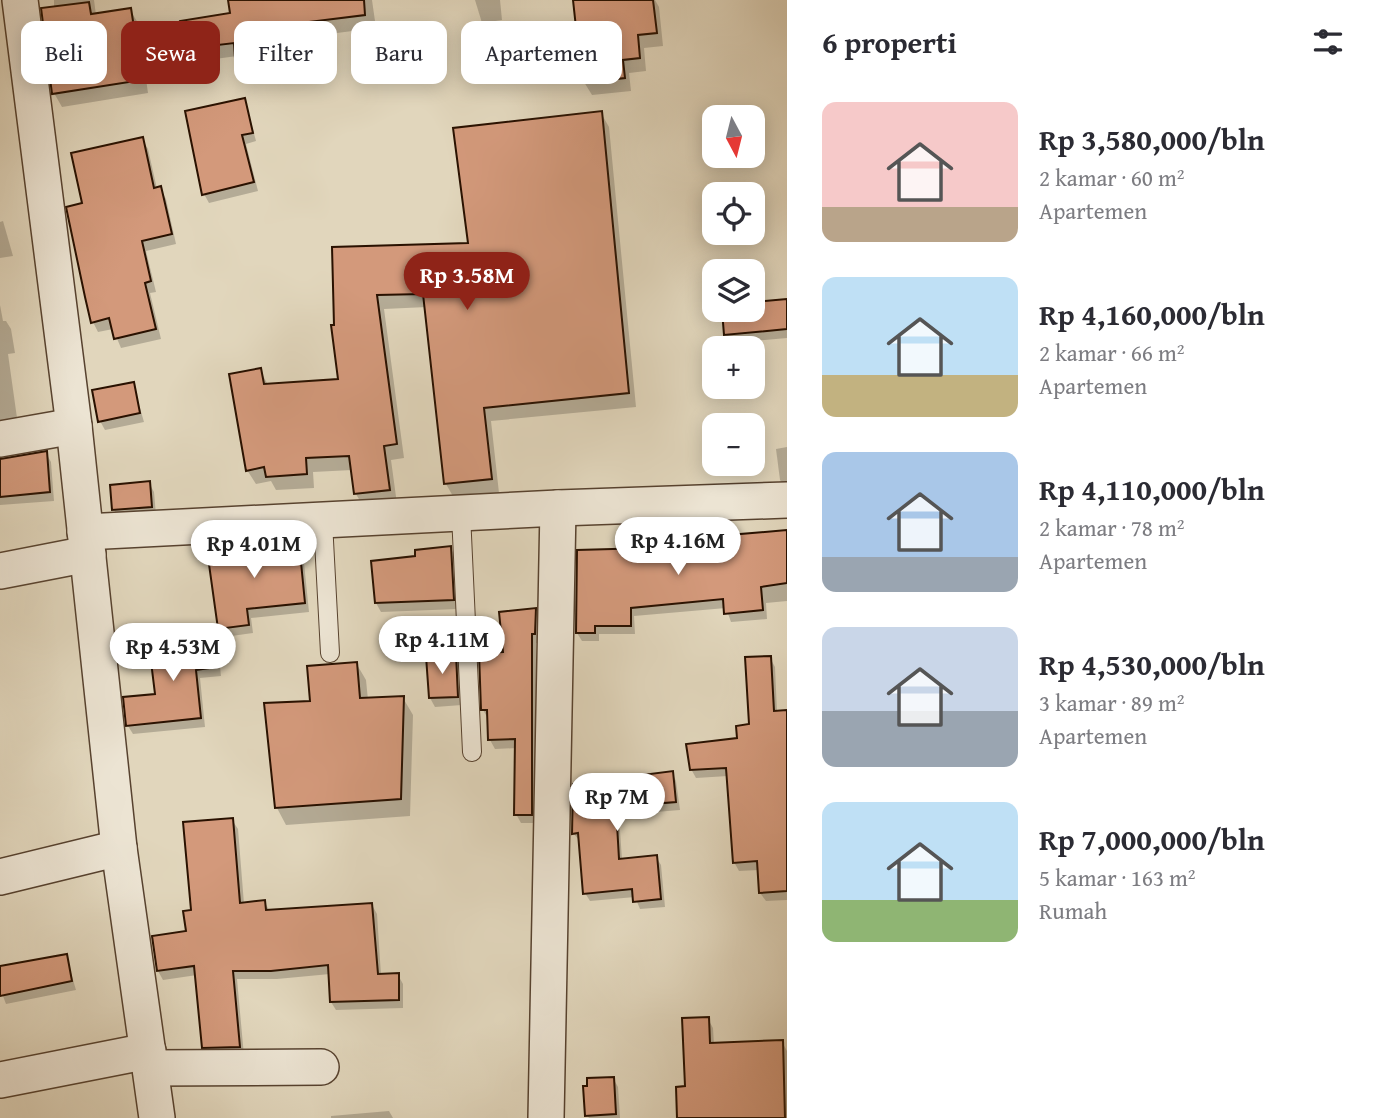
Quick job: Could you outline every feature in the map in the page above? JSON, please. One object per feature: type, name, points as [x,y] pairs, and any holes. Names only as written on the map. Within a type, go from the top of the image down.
[{"type":"street","points":[[20,0],[12,38],[74,426],[119,848],[157,1118]]},
{"type":"street","points":[[0,439],[74,426]]},
{"type":"street","points":[[0,571],[87,543],[323,522],[558,508],[787,500]]},
{"type":"street","points":[[546,1118],[558,508]]},
{"type":"street","points":[[0,877],[119,848]]},
{"type":"street","points":[[0,1080],[149,1059],[321,1067]]},
{"type":"lane","points":[[461,514],[472,752]]},
{"type":"lane","points":[[323,522],[331,653]]},
{"type":"building","points":[[228,0],[364,0],[365,15],[316,21],[234,21],[234,43],[220,45],[220,21],[180,21],[230,13]]},
{"type":"building","points":[[573,0],[653,0],[657,33],[638,35],[640,58],[623,60],[625,78],[622,78],[622,21],[575,21]]},
{"type":"building","points":[[89,2],[91,14],[131,8],[133,21],[121,21],[121,83],[52,94],[51,84],[107,84],[107,21],[43,21],[41,8]]},
{"type":"building","points":[[245,98],[253,133],[242,135],[254,182],[202,195],[185,111]]},
{"type":"building","points":[[602,111],[629,393],[484,408],[492,479],[444,484],[423,294],[377,295],[397,444],[384,446],[390,490],[354,494],[349,456],[306,458],[307,474],[266,477],[264,467],[246,471],[229,374],[261,368],[264,384],[338,379],[331,325],[334,325],[332,247],[468,243],[453,128]]},
{"type":"building","points":[[143,137],[154,188],[161,186],[172,234],[142,241],[151,281],[145,283],[156,329],[114,339],[109,318],[91,323],[66,207],[82,203],[71,153]]},
{"type":"building","points":[[787,299],[787,329],[724,335],[723,322],[765,322],[765,301]]},
{"type":"building","points":[[134,382],[140,413],[98,422],[92,390]]},
{"type":"building","points":[[47,451],[50,492],[0,497],[0,459]]},
{"type":"building","points":[[150,481],[152,507],[112,510],[110,485]]},
{"type":"building","points":[[787,530],[787,583],[761,587],[763,610],[724,614],[723,599],[631,608],[631,626],[595,626],[595,633],[576,633],[577,550],[649,548],[730,541],[729,535]]},
{"type":"building","points":[[299,542],[305,603],[247,609],[249,625],[218,629],[207,550]]},
{"type":"building","points":[[451,546],[454,600],[375,603],[371,561],[415,556],[415,550]]},
{"type":"building","points":[[536,608],[535,634],[532,634],[532,815],[514,815],[515,739],[488,740],[487,710],[481,710],[479,653],[503,652],[499,612]]},
{"type":"building","points":[[214,637],[217,667],[196,670],[201,718],[126,726],[123,697],[155,694],[149,645]]},
{"type":"building","points":[[456,654],[458,697],[429,698],[426,656]]},
{"type":"building","points":[[771,656],[774,711],[787,710],[787,891],[759,893],[757,861],[733,863],[726,768],[690,770],[686,744],[737,738],[736,726],[749,724],[745,657]]},
{"type":"building","points":[[357,662],[360,698],[404,696],[401,799],[275,808],[264,703],[310,701],[307,666]]},
{"type":"building","points":[[673,771],[676,802],[616,807],[619,859],[657,855],[661,899],[633,902],[632,889],[583,894],[578,833],[572,834],[573,784]]},
{"type":"building","points":[[233,818],[240,903],[265,900],[266,910],[372,903],[378,974],[399,973],[399,1000],[330,1002],[328,965],[271,971],[233,971],[240,1047],[202,1048],[194,966],[157,971],[152,936],[186,931],[183,911],[191,910],[183,822]]},
{"type":"building","points":[[67,954],[72,981],[0,996],[0,966]]},
{"type":"building","points":[[709,1017],[710,1043],[783,1040],[785,1118],[677,1118],[676,1087],[685,1086],[682,1018]]},
{"type":"building","points":[[614,1077],[616,1114],[585,1116],[583,1086],[587,1086],[587,1078]]}]
